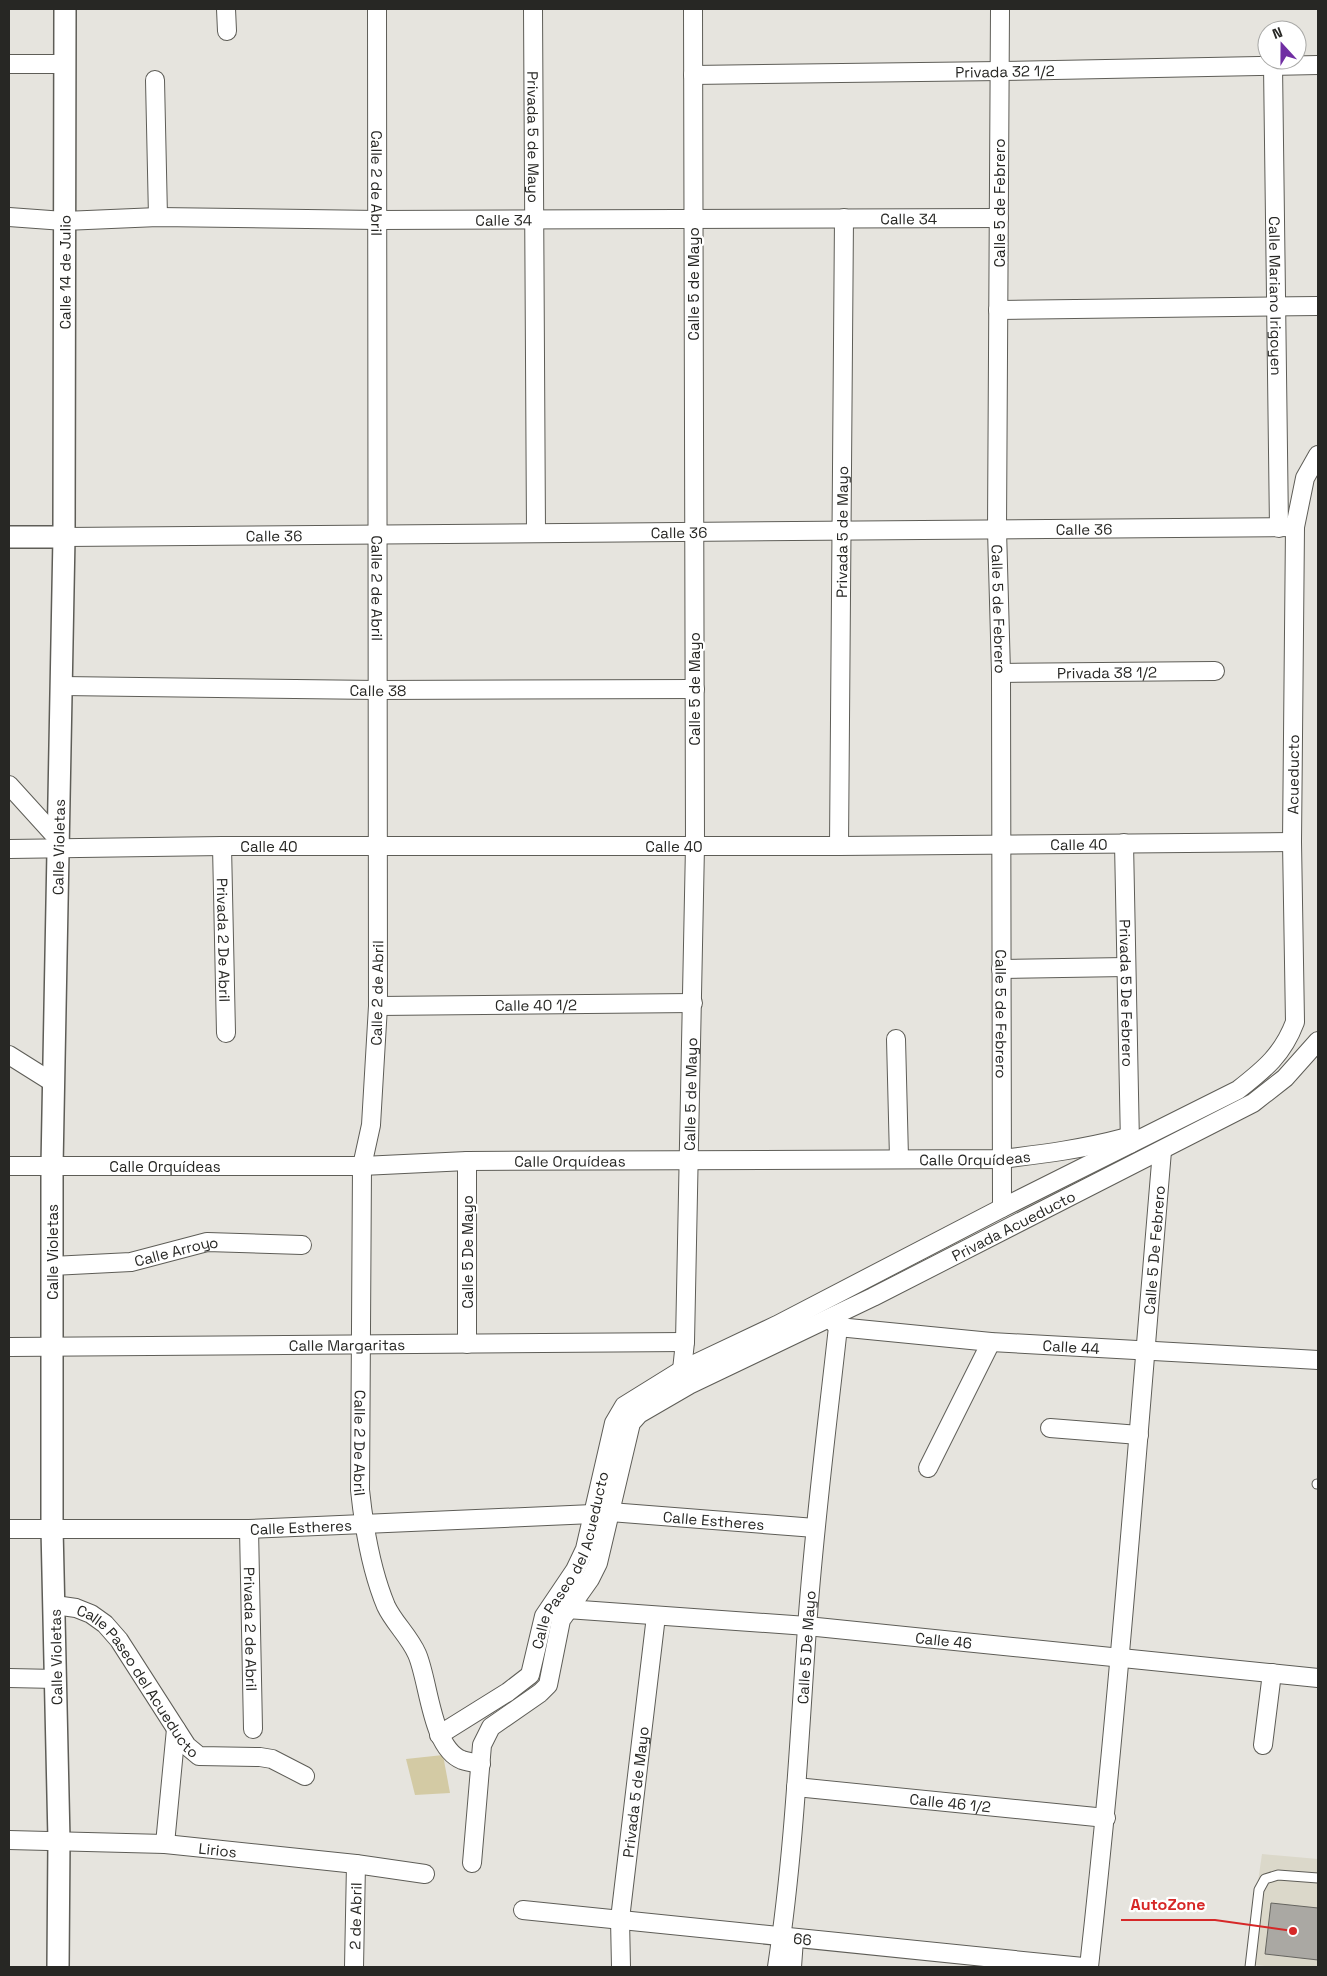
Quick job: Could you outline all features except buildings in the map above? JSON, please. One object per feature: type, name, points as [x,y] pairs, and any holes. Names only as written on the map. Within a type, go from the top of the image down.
[{"type":"street","name":"Calle 14 de Julio","points":[[64,537],[65,9]]},
{"type":"street","points":[[226,9],[227,31]]},
{"type":"street","name":"Calle 2 de Abril","points":[[362,1166],[371,1125],[378,1006],[377,9]]},
{"type":"street","name":"Privada 5 de Mayo","points":[[534,9],[536,533]]},
{"type":"street","name":"Calle 5 de Mayo","points":[[685,1378],[695,846],[693,9]]},
{"type":"street","name":"Calle 5 de Febrero","points":[[1000,9],[997,530],[1001,673],[1002,1208]]},
{"type":"street","points":[[9,64],[64,64]]},
{"type":"street","name":"Privada 32 1/2","points":[[693,75],[1000,72],[1257,65]]},
{"type":"street","name":"Calle Mariano Irigoyen","points":[[1273,70],[1276,307],[1287,527]]},
{"type":"street","points":[[155,80],[158,217]]},
{"type":"street","name":"Calle 34","points":[[9,217],[64,221],[158,217],[377,220],[999,218]]},
{"type":"street","name":"Privada 5 de Mayo","points":[[839,846],[844,218]]},
{"type":"street","points":[[998,310],[1318,306]]},
{"type":"street","points":[[1287,527],[1305,478],[1318,455]]},
{"type":"street","name":"Calle 36","points":[[64,537],[1287,527]]},
{"type":"street","name":"Acueducto","points":[[1287,527],[1295,1022]]},
{"type":"street","points":[[9,537],[64,537]]},
{"type":"street","name":"Calle Violetas","points":[[58,1967],[59,1840],[52,1528],[52,1082],[64,537]]},
{"type":"street","name":"Privada 38 1/2","points":[[1001,673],[1214,671]]},
{"type":"street","name":"Calle 38","points":[[62,686],[378,690],[695,689]]},
{"type":"street","points":[[9,785],[57,844]]},
{"type":"street","name":"Calle 40","points":[[9,849],[57,844],[222,846],[839,846],[1292,842]]},
{"type":"street","name":"Privada 5 De Febrero","points":[[1124,843],[1130,1140]]},
{"type":"street","name":"Privada 2 De Abril","points":[[222,846],[226,1033]]},
{"type":"street","points":[[1001,968],[1126,967]]},
{"type":"street","name":"Calle 40 1/2","points":[[378,1006],[693,1003]]},
{"type":"street","name":"Privada Acueducto","points":[[685,1378],[777,1325],[1062,1178],[1130,1140],[1238,1090],[1260,1073],[1278,1055],[1289,1037],[1295,1022]]},
{"type":"street","points":[[896,1039],[899,1158]]},
{"type":"street","name":"Privada Acueducto","points":[[685,1378],[833,1323],[873,1297],[1253,1103],[1285,1078],[1318,1041]]},
{"type":"street","points":[[9,1055],[52,1082]]},
{"type":"street","name":"Calle Orquídeas","points":[[9,1166],[362,1166],[467,1161],[1002,1159],[1130,1140]]},
{"type":"street","name":"Calle 5 De Febrero","points":[[1089,1967],[1106,1818],[1121,1657],[1162,1151]]},
{"type":"street","name":"Calle 5 De Mayo","points":[[467,1161],[467,1344]]},
{"type":"street","name":"Calle 2 De Abril","points":[[362,1166],[359,1344],[360,1490],[364,1523],[386,1607],[412,1644],[418,1656],[439,1735]]},
{"type":"street","points":[[1062,1178],[1071,1195]]},
{"type":"street","name":"Calle Arroyo","points":[[52,1266],[131,1262],[207,1242],[302,1245]]},
{"type":"street","name":"Calle 44","points":[[833,1323],[992,1342],[1318,1360]]},
{"type":"street","name":"Calle 5 De Mayo","points":[[777,1967],[788,1938],[807,1626],[833,1323]]},
{"type":"street","name":"Calle Margaritas","points":[[9,1347],[685,1342]]},
{"type":"street","points":[[928,1468],[992,1342]]},
{"type":"street","name":"Calle Paseo del Acueducto","points":[[481,1764],[482,1745],[491,1727],[540,1693],[548,1685],[559,1626],[568,1609],[590,1579],[598,1563],[602,1513],[614,1423],[618,1414],[624,1406],[685,1378]]},
{"type":"street","points":[[1050,1428],[1139,1436]]},
{"type":"street","name":"Calle Paseo del Acueducto","points":[[439,1735],[530,1676],[544,1616],[575,1570],[602,1513]]},
{"type":"street","name":"Calle Estheres","points":[[9,1528],[250,1529],[602,1513],[816,1528]]},
{"type":"street","name":"Privada 2 de Abril","points":[[250,1529],[253,1729]]},
{"type":"street","name":"Calle Paseo del Acueducto","points":[[55,1605],[76,1608],[92,1614],[105,1624],[119,1640],[187,1746],[199,1756],[260,1757],[272,1760],[305,1776]]},
{"type":"street","name":"Calle 46","points":[[568,1609],[807,1626],[1318,1678]]},
{"type":"street","name":"Privada 5 de Mayo","points":[[621,1967],[620,1919],[656,1616]]},
{"type":"street","points":[[1263,1745],[1272,1673]]},
{"type":"street","points":[[9,1678],[56,1679]]},
{"type":"street","points":[[165,1844],[176,1729]]},
{"type":"street","points":[[439,1735],[454,1755],[462,1760],[481,1764],[472,1863]]},
{"type":"street","name":"Calle 46 1/2","points":[[796,1787],[1106,1818]]},
{"type":"street","name":"Lirios","points":[[9,1840],[165,1844],[356,1864],[424,1874]]},
{"type":"street","name":"2 de Abril","points":[[354,1967],[356,1864]]},
{"type":"street","name":"66","points":[[523,1910],[1083,1967]]},
{"type":"street","points":[[788,1938],[792,1967]]},
{"type":"lane","points":[[1250,1967],[1259,1890],[1266,1879],[1278,1875],[1318,1878]]},
{"type":"shaded area","points":[[443,1755],[450,1793],[415,1795],[406,1759]]},
{"type":"shaded area","points":[[1262,1854],[1318,1859],[1318,1967],[1274,1967],[1246,1964]]},
{"type":"place","name":"AutoZone","points":[[1293,1931]]}]
